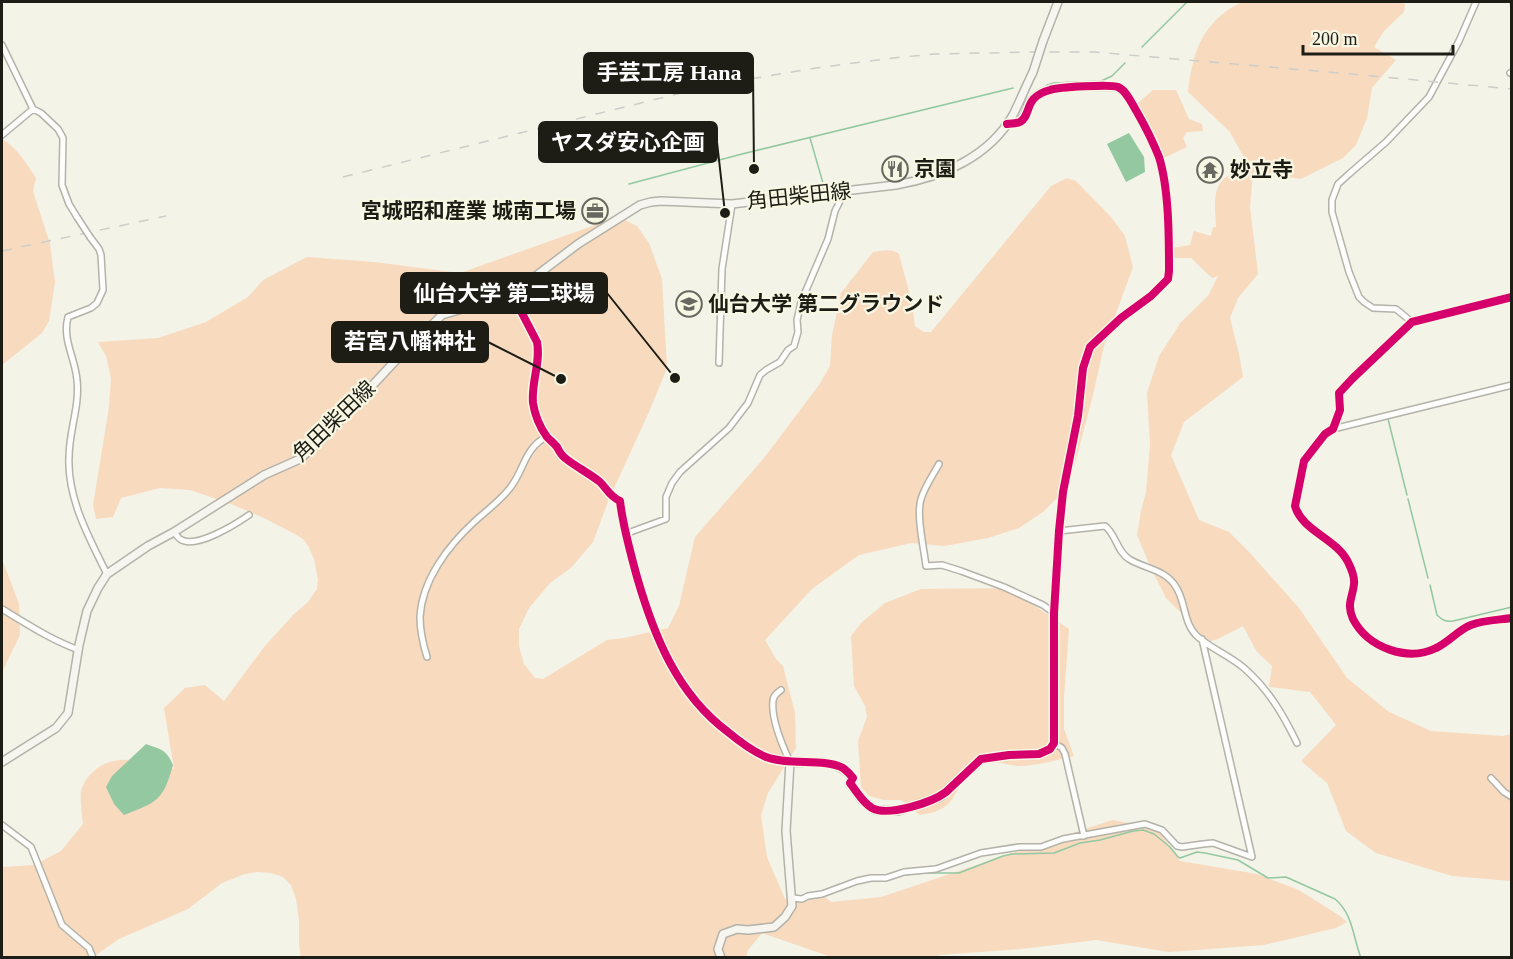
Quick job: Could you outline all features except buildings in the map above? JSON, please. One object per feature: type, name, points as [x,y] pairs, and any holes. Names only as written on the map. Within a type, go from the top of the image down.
[{"type":"main road","name":"角田柴田線","points":[[2,762],[56,728],[68,713],[87,611],[107,574],[148,546],[264,476],[300,459],[442,315],[512,294],[578,244],[640,206],[651,202],[732,204],[877,188],[909,183],[948,171],[976,155],[998,136],[1007,124],[1032,72],[1058,2]]},
{"type":"main road","points":[[721,957],[718,949],[723,934],[737,929],[774,927],[785,917],[792,906],[786,831],[790,762],[837,765],[845,769],[853,778],[850,783],[865,804],[875,810],[898,811],[940,797],[981,759],[1039,754],[1050,749],[1054,742],[1054,613],[1059,531],[1064,484],[1083,369],[1090,347],[1168,279],[1169,244],[1163,174],[1158,156],[1142,120],[1123,91],[1114,86],[1065,87],[1045,91],[1031,101],[1024,119],[1007,124]]},
{"type":"street","points":[[1412,322],[1396,309],[1373,308],[1359,297],[1354,288],[1332,212],[1332,200],[1338,184],[1386,142],[1429,97],[1459,41],[1476,2]]},
{"type":"street","points":[[2,45],[33,109],[50,121],[63,138],[62,185],[69,204],[101,255],[104,290],[97,303],[91,308],[68,317],[65,327],[78,387],[78,402],[69,449],[73,493],[78,510],[107,574]]},
{"type":"street","points":[[2,135],[33,109]]},
{"type":"street","points":[[626,534],[666,519],[666,497],[680,472],[729,428],[748,403],[760,375],[780,362],[788,350],[794,346],[801,302],[828,239],[835,211],[845,191]]},
{"type":"street","points":[[719,363],[722,269],[732,204]]},
{"type":"street","points":[[512,294],[537,342],[538,360],[533,401],[538,425],[562,457],[596,479],[612,497],[620,501],[626,534],[644,600],[665,655],[676,676],[715,723],[740,742],[769,758],[790,762]]},
{"type":"street","points":[[1333,429],[1340,410],[1341,390],[1412,322],[1512,297]]},
{"type":"street","points":[[1512,385],[1333,429],[1325,434],[1304,461],[1295,506],[1304,522],[1341,551],[1346,558],[1354,584],[1350,598],[1352,618],[1359,630],[1378,644],[1401,652],[1416,654],[1435,648],[1460,630],[1480,622],[1512,618]]},
{"type":"street","points":[[427,657],[422,639],[420,617],[424,597],[434,571],[463,532],[512,486],[526,457],[537,442],[547,436]]},
{"type":"street","points":[[939,464],[920,501],[926,566],[942,565],[961,571],[1004,587],[1043,605],[1054,613]]},
{"type":"street","points":[[174,532],[180,539],[187,542],[198,542],[249,515]]},
{"type":"street","points":[[1059,531],[1098,525],[1107,527],[1126,557],[1154,569],[1172,581],[1181,596],[1189,624],[1198,637],[1244,669],[1270,696],[1298,742]]},
{"type":"street","points":[[2,609],[64,645],[79,650]]},
{"type":"street","points":[[792,898],[802,899],[822,894],[856,881],[936,869],[981,853],[1019,847],[1041,847],[1064,839],[1145,824],[1162,830],[1177,846],[1213,843],[1252,857],[1202,639]]},
{"type":"street","points":[[781,690],[774,696],[773,711],[790,762]]},
{"type":"street","points":[[1054,742],[1062,748],[1065,754],[1084,836]]},
{"type":"street","points":[[1491,778],[1504,792],[1512,796]]},
{"type":"street","points":[[2,825],[31,847],[62,925],[89,948],[93,957]]},
{"type":"shaded area","points":[[1243,2],[1401,2],[1405,4],[1404,12],[1384,31],[1374,47],[1396,60],[1372,88],[1367,118],[1356,145],[1343,158],[1301,179],[1253,172],[1250,207],[1258,274],[1238,298],[1230,318],[1243,377],[1184,422],[1171,455],[1199,520],[1229,532],[1251,554],[1299,608],[1347,678],[1389,712],[1431,731],[1503,736],[1511,734],[1511,881],[1452,876],[1376,853],[1346,831],[1327,783],[1301,761],[1336,725],[1310,692],[1269,687],[1272,666],[1257,652],[1243,626],[1218,639],[1202,644],[1189,621],[1166,598],[1137,535],[1146,492],[1150,445],[1147,393],[1159,356],[1181,322],[1208,296],[1218,276],[1212,278],[1191,258],[1175,258],[1173,248],[1190,245],[1194,231],[1211,236],[1213,227],[1216,227],[1215,202],[1218,186],[1229,175],[1238,172],[1252,172],[1230,132],[1188,92],[1191,70],[1205,34],[1225,12]]},
{"type":"shaded area","points":[[1153,90],[1176,90],[1189,119],[1202,124],[1203,131],[1187,132],[1183,138],[1187,147],[1164,158],[1138,103]]},
{"type":"shaded area","points":[[1129,133],[1144,157],[1145,172],[1126,182],[1107,144]]},
{"type":"shaded area","points":[[2,140],[16,150],[36,178],[33,191],[50,244],[55,282],[49,321],[42,333],[2,365]]},
{"type":"shaded area","points":[[1067,178],[1076,181],[1111,217],[1125,236],[1133,267],[1104,346],[1076,460],[1062,493],[1043,512],[1019,528],[988,538],[944,546],[911,543],[859,555],[812,589],[765,640],[783,666],[795,713],[796,748],[768,793],[761,815],[767,857],[785,899],[822,894],[831,902],[881,897],[1112,820],[1157,828],[1180,861],[1257,874],[1299,890],[1347,922],[1336,928],[1264,945],[1169,952],[1096,940],[937,957],[834,958],[762,933],[748,950],[746,957],[301,958],[299,920],[291,885],[283,877],[257,872],[222,883],[188,909],[119,939],[93,957],[2,958],[2,867],[34,865],[61,851],[83,824],[81,791],[91,774],[102,765],[111,761],[132,760],[174,769],[164,708],[185,688],[205,685],[224,701],[264,647],[308,602],[317,589],[318,580],[314,559],[303,539],[264,518],[190,490],[160,488],[121,498],[113,517],[96,519],[93,505],[109,407],[111,378],[106,356],[98,342],[158,338],[206,322],[248,297],[263,280],[307,257],[374,262],[460,273],[615,218],[637,226],[649,243],[662,279],[667,368],[609,499],[593,542],[571,568],[550,583],[529,608],[519,629],[519,646],[524,664],[535,678],[543,679],[607,640],[668,628],[679,606],[695,537],[764,458],[819,385],[830,366],[832,335],[841,293],[873,252],[890,250],[899,254],[912,303],[915,326],[924,332],[931,332],[1051,186]]},
{"type":"shaded area","points":[[2,559],[19,604],[20,635],[2,672]]},
{"type":"shaded area","points":[[1012,588],[1020,596],[1069,629],[1064,729],[1074,756],[1025,766],[990,761],[981,762],[966,774],[947,805],[936,811],[920,815],[901,800],[884,800],[869,796],[861,787],[858,741],[867,717],[865,706],[854,686],[851,636],[862,622],[885,603],[921,589]]},
{"type":"shaded area","points":[[146,744],[166,753],[173,765],[166,786],[157,799],[124,815],[114,804],[106,787],[112,776]]},
{"type":"waterway","points":[[1142,47],[1187,2]]},
{"type":"waterway","points":[[1510,2],[1512,13]]},
{"type":"waterway","points":[[1047,85],[1101,81],[1112,76],[1125,63]]},
{"type":"waterway","points":[[629,184],[1013,88]]},
{"type":"waterway","points":[[810,138],[823,183]]},
{"type":"waterway","points":[[1388,419],[1407,495]]},
{"type":"waterway","points":[[1408,499],[1428,578]]},
{"type":"waterway","points":[[1430,585],[1437,615],[1446,621],[1512,607]]},
{"type":"waterway","points":[[903,875],[959,873],[1003,856],[1054,853],[1080,843],[1143,830],[1154,834],[1180,858],[1197,852],[1238,860],[1268,878],[1286,877],[1335,899],[1346,912],[1361,958]]},
{"type":"waterway","points":[[808,899],[824,896]]},
{"type":"railway","points":[[343,177],[732,82],[816,68],[934,54],[1094,52],[1512,89]]},
{"type":"railway","points":[[2,251],[166,216]]},
{"type":"cycle path","points":[[512,294],[537,342],[538,357],[533,388],[536,417],[547,437],[560,453],[600,482],[611,495],[620,501],[629,548],[651,621],[681,682],[695,700],[710,717],[733,736],[766,757],[785,761],[827,763],[843,768],[853,778],[850,783],[872,808],[888,811],[921,804],[946,792],[981,759],[1039,754],[1050,749],[1054,743],[1054,613],[1059,531],[1063,492],[1078,416],[1083,368],[1090,347],[1168,279],[1168,213],[1159,157],[1149,134],[1124,91],[1118,87],[1106,86],[1050,90],[1041,93],[1032,101],[1024,119],[1017,123],[1007,124]]},
{"type":"cycle path","points":[[1512,297],[1412,322],[1353,378],[1339,393],[1340,410],[1333,429],[1325,434],[1304,461],[1295,506],[1305,522],[1336,547],[1348,562],[1354,581],[1350,605],[1351,614],[1360,629],[1378,645],[1401,653],[1425,652],[1436,648],[1471,625],[1512,618]]},
{"type":"place","name":"手芸工房 Hana","points":[[754,169]]},
{"type":"place","name":"京園","points":[[895,169]]},
{"type":"place","name":"妙立寺","points":[[1210,170]]},
{"type":"place","name":"宮城昭和産業 城南工場","points":[[595,211]]},
{"type":"place","name":"ヤスダ安心企画","points":[[725,213]]},
{"type":"place","name":"仙台大学 第二グラウンド","points":[[689,304]]},
{"type":"place","name":"仙台大学 第二球場","points":[[675,378]]},
{"type":"place","name":"若宮八幡神社","points":[[561,379]]}]
